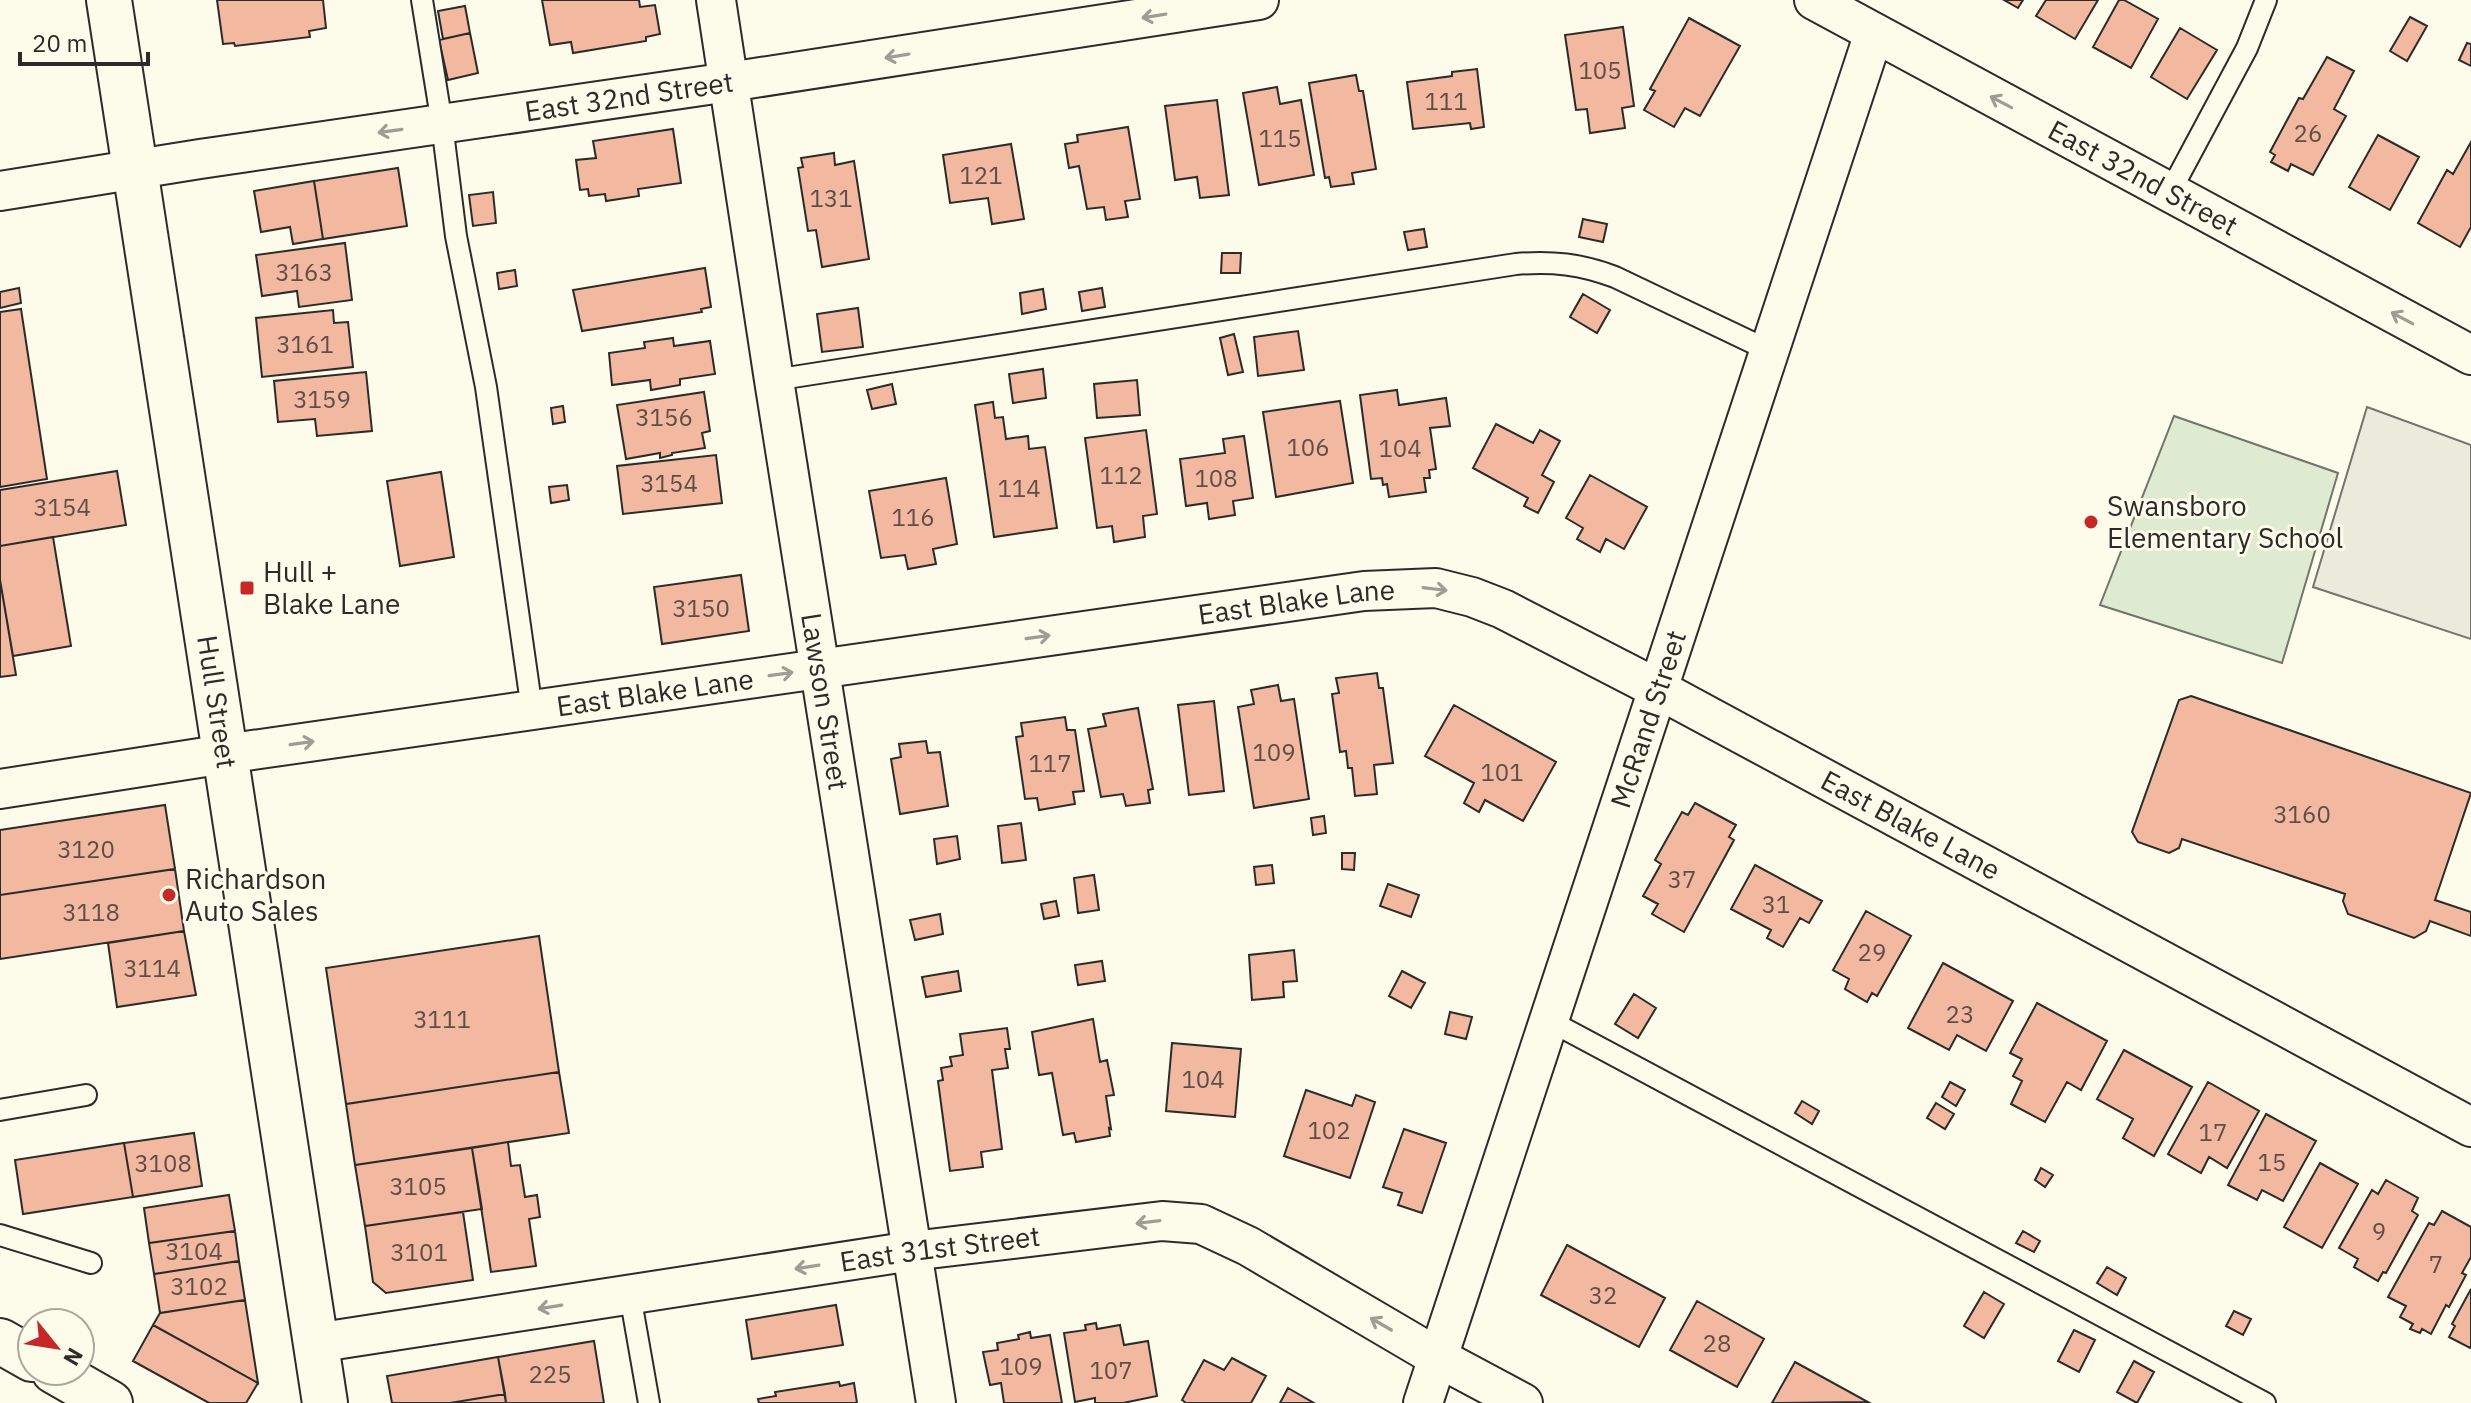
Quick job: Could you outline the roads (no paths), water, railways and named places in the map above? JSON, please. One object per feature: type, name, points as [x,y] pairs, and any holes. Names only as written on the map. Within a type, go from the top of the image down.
[{"type":"main road","name":"Hull Street","points":[[109,0],[325,1403]]},
{"type":"main road","points":[[82,1387],[110,1403]]},
{"type":"street","name":"Lawson Street","points":[[716,0],[936,1403]]},
{"type":"street","name":"East 32nd Street","points":[[0,191],[729,82],[1106,12],[1259,0]]},
{"type":"street","name":"East 32nd Street","points":[[1814,0],[2471,355]]},
{"type":"street","name":"McRand Street","points":[[1423,1403],[1874,33]]},
{"type":"street","name":"East Blake Lane","points":[[0,789],[1364,591],[1436,588],[1503,609],[1658,689],[2471,1127]]},
{"type":"street","name":"East 31st Street","points":[[315,1343],[912,1251],[1162,1221],[1201,1224],[1248,1246],[1437,1357],[1523,1403]]},
{"type":"lane","points":[[422,0],[456,236],[486,387],[532,710]]},
{"type":"lane","points":[[2170,192],[2247,48],[2266,0]]},
{"type":"lane","points":[[774,380],[1545,262],[1591,268],[1615,277],[1770,351]]},
{"type":"lane","points":[[1548,1020],[2265,1403]]},
{"type":"lane","points":[[0,1110],[86,1095]]},
{"type":"lane","points":[[0,1235],[91,1263]]},
{"type":"lane","points":[[630,1295],[649,1403]]},
{"type":"place","name":"Swansboro Elementary School","points":[[2091,522]]},
{"type":"place","name":"Hull + Blake Lane","points":[[247,588]]},
{"type":"place","name":"Richardson Auto Sales","points":[[169,895]]}]
